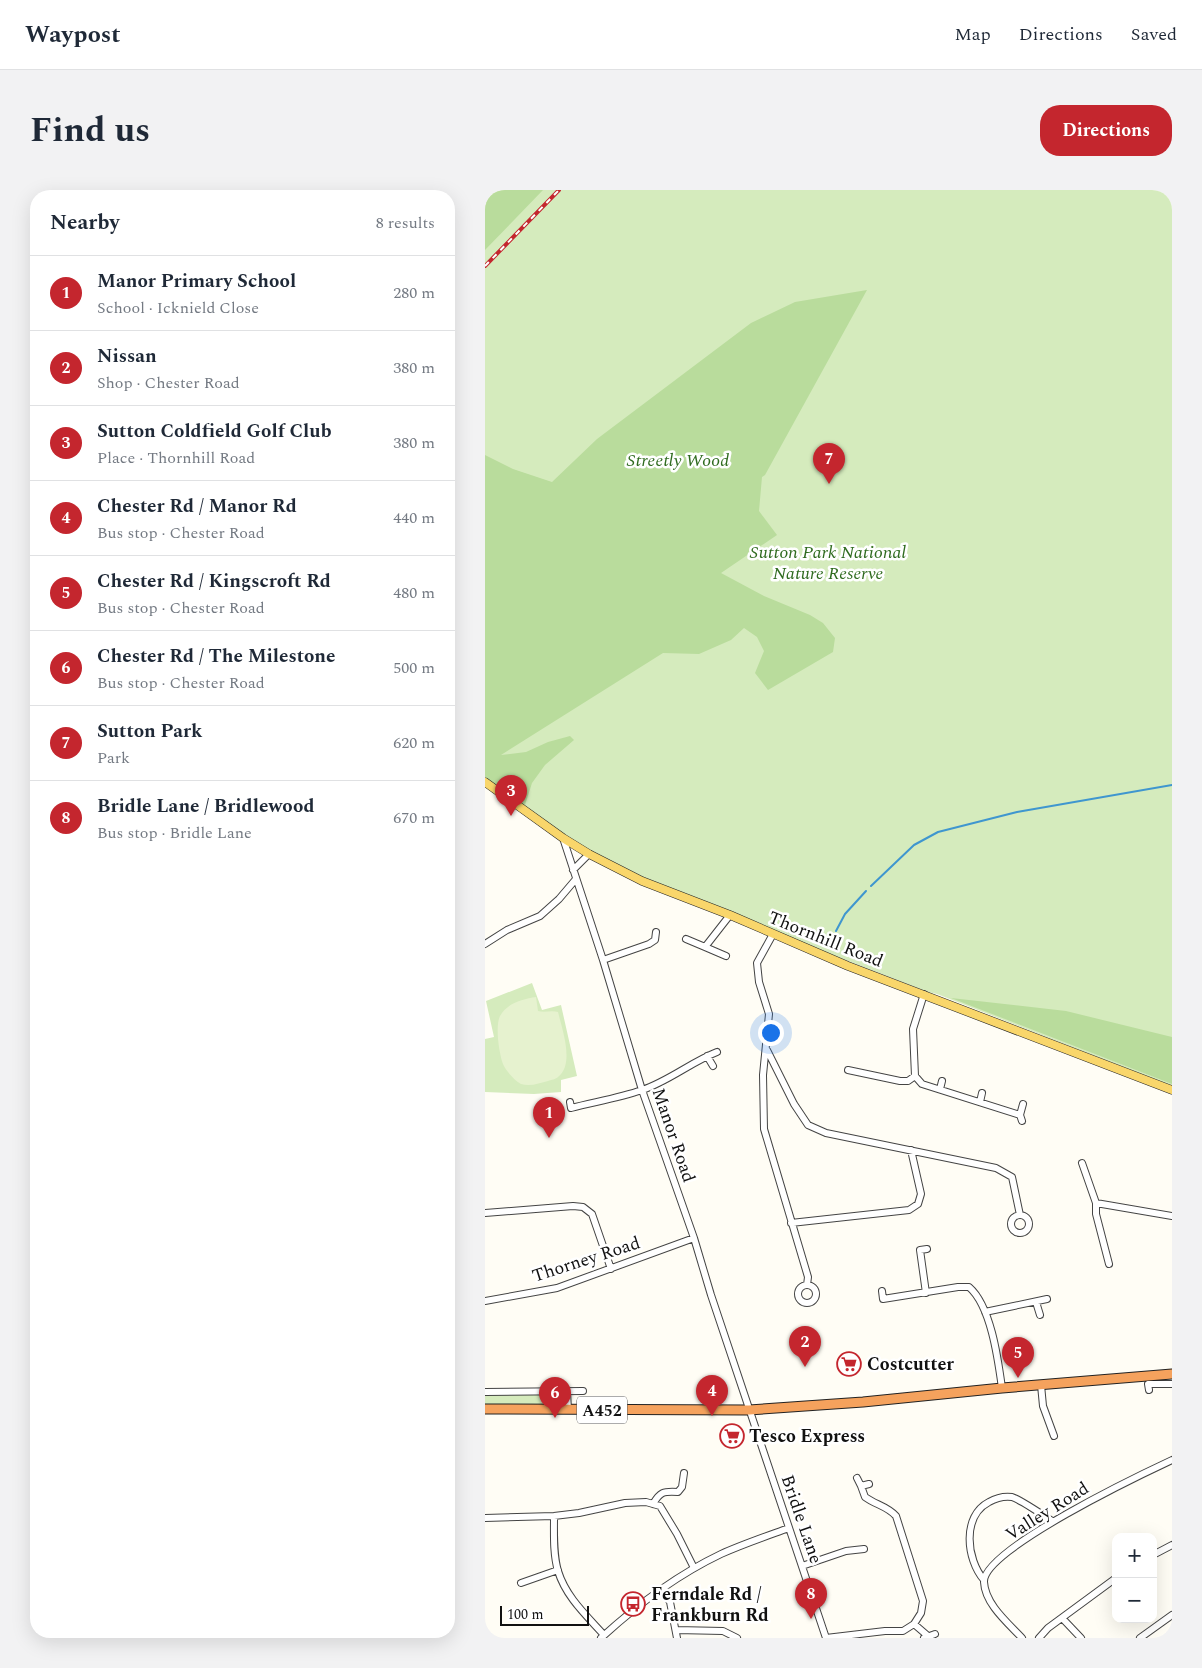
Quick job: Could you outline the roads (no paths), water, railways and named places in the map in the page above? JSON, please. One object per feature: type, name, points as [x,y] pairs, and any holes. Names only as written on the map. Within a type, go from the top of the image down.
[{"type":"highway","name":"A452","points":[[485,1409],[749,1410],[863,1402],[1172,1374]]},
{"type":"main road","name":"Thornhill Road","points":[[485,782],[563,838],[589,854],[642,881],[731,916],[848,966],[1172,1090]]},
{"type":"street","name":"Manor Road","points":[[563,838],[603,960],[642,1090],[694,1238],[749,1410]]},
{"type":"street","points":[[573,870],[589,854]]},
{"type":"street","points":[[485,944],[507,930],[539,916],[559,899],[576,879]]},
{"type":"street","points":[[705,947],[731,916]]},
{"type":"street","points":[[603,960],[649,944],[655,940],[656,932]]},
{"type":"street","points":[[773,934],[757,963],[759,982],[769,1014],[763,1075],[764,1129],[808,1277],[807,1285]]},
{"type":"street","points":[[686,939],[727,956]]},
{"type":"street","points":[[924,994],[913,1029],[915,1076],[922,1084],[980,1102],[1021,1118],[1023,1104]]},
{"type":"street","points":[[766,1048],[794,1104],[808,1125],[826,1133],[996,1168],[1012,1177],[1020,1215]]},
{"type":"street","points":[[570,1102],[571,1108],[642,1090],[675,1075],[717,1052]]},
{"type":"street","points":[[707,1056],[713,1066]]},
{"type":"street","points":[[848,1070],[869,1070],[900,1081],[908,1081],[915,1076]]},
{"type":"street","points":[[940,1089],[942,1081]]},
{"type":"street","points":[[980,1102],[982,1093]]},
{"type":"street","points":[[791,1223],[909,1210],[918,1204],[921,1194],[911,1150]]},
{"type":"street","points":[[1082,1163],[1088,1171],[1096,1203],[1096,1214],[1110,1259]]},
{"type":"street","points":[[1096,1203],[1172,1216]]},
{"type":"street","points":[[485,1213],[573,1206],[583,1207],[592,1214],[611,1269]]},
{"type":"street","name":"Thorney Road","points":[[485,1301],[557,1288],[694,1238]]},
{"type":"street","points":[[926,1292],[920,1250],[927,1249]]},
{"type":"street","points":[[882,1291],[883,1299],[969,1287],[976,1293],[985,1312],[996,1349],[1001,1388]]},
{"type":"street","points":[[985,1312],[1047,1299]]},
{"type":"street","points":[[1036,1302],[1040,1315]]},
{"type":"street","points":[[1149,1390],[1148,1384],[1172,1384]]},
{"type":"street","points":[[1041,1385],[1043,1406],[1054,1436]]},
{"type":"street","points":[[567,1391],[568,1410]]},
{"type":"street","points":[[485,1392],[583,1391]]},
{"type":"street","name":"Bridle Lane","points":[[749,1410],[826,1638]]},
{"type":"street","name":"Valley Road","points":[[984,1580],[989,1570],[1003,1556],[1053,1521],[1172,1460]]},
{"type":"street","points":[[653,1504],[659,1494],[669,1491],[677,1492],[682,1487],[684,1473]]},
{"type":"street","points":[[826,1638],[885,1631],[903,1631],[914,1624],[921,1613],[923,1601],[896,1516],[889,1508],[873,1503],[865,1497],[857,1478]]},
{"type":"street","points":[[861,1486],[869,1484]]},
{"type":"street","points":[[1022,1638],[996,1610],[986,1592],[984,1580],[977,1573],[973,1564],[970,1530],[974,1516],[981,1506],[994,1499],[1005,1497],[1014,1498],[1053,1521]]},
{"type":"street","points":[[485,1518],[554,1516],[579,1513],[625,1503],[646,1502],[660,1506],[694,1568]]},
{"type":"street","points":[[554,1516],[558,1570],[564,1586],[602,1637],[661,1589],[694,1568],[723,1553],[789,1528]]},
{"type":"street","points":[[1157,1554],[1172,1545]]},
{"type":"street","points":[[802,1566],[846,1551],[864,1549]]},
{"type":"street","points":[[521,1583],[558,1570]]},
{"type":"street","points":[[1039,1638],[1048,1628],[1112,1581]]},
{"type":"street","points":[[661,1589],[670,1602],[677,1638]]},
{"type":"street","points":[[1140,1638],[1172,1616]]},
{"type":"street","points":[[1063,1618],[1081,1638]]},
{"type":"street","points":[[914,1624],[926,1637],[935,1634]]},
{"type":"street","points":[[676,1630],[723,1631],[737,1638]]},
{"type":"waterway","points":[[871,886],[914,845],[938,832],[1017,812],[1172,785]]},
{"type":"waterway","points":[[836,931],[845,914],[866,891]]},
{"type":"waterway","points":[[828,947],[831,941]]},
{"type":"railway","points":[[485,266],[559,190]]},
{"type":"place","name":"Sutton Park","points":[[829,484]]},
{"type":"place","name":"Sutton Coldfield Golf Club","points":[[511,816]]},
{"type":"place","name":"Manor Primary School","points":[[549,1138]]},
{"type":"place","name":"Costcutter","points":[[849,1364]]},
{"type":"place","name":"Nissan","points":[[805,1367]]},
{"type":"place","name":"Chester Rd / Kingscroft Rd","points":[[1018,1378]]},
{"type":"place","name":"Chester Rd / Manor Rd","points":[[712,1416]]},
{"type":"place","name":"Chester Rd / The Milestone","points":[[555,1418]]},
{"type":"place","name":"Tesco Express","points":[[732,1436]]},
{"type":"place","name":"Ferndale Rd / Frankburn Rd","points":[[633,1604]]},
{"type":"place","name":"Bridle Lane / Bridlewood","points":[[811,1619]]},
{"type":"park label","name":"Streetly Wood","points":[[678,460]]},
{"type":"park label","name":"Sutton Park National Nature Reserve","points":[[828,562]]}]
